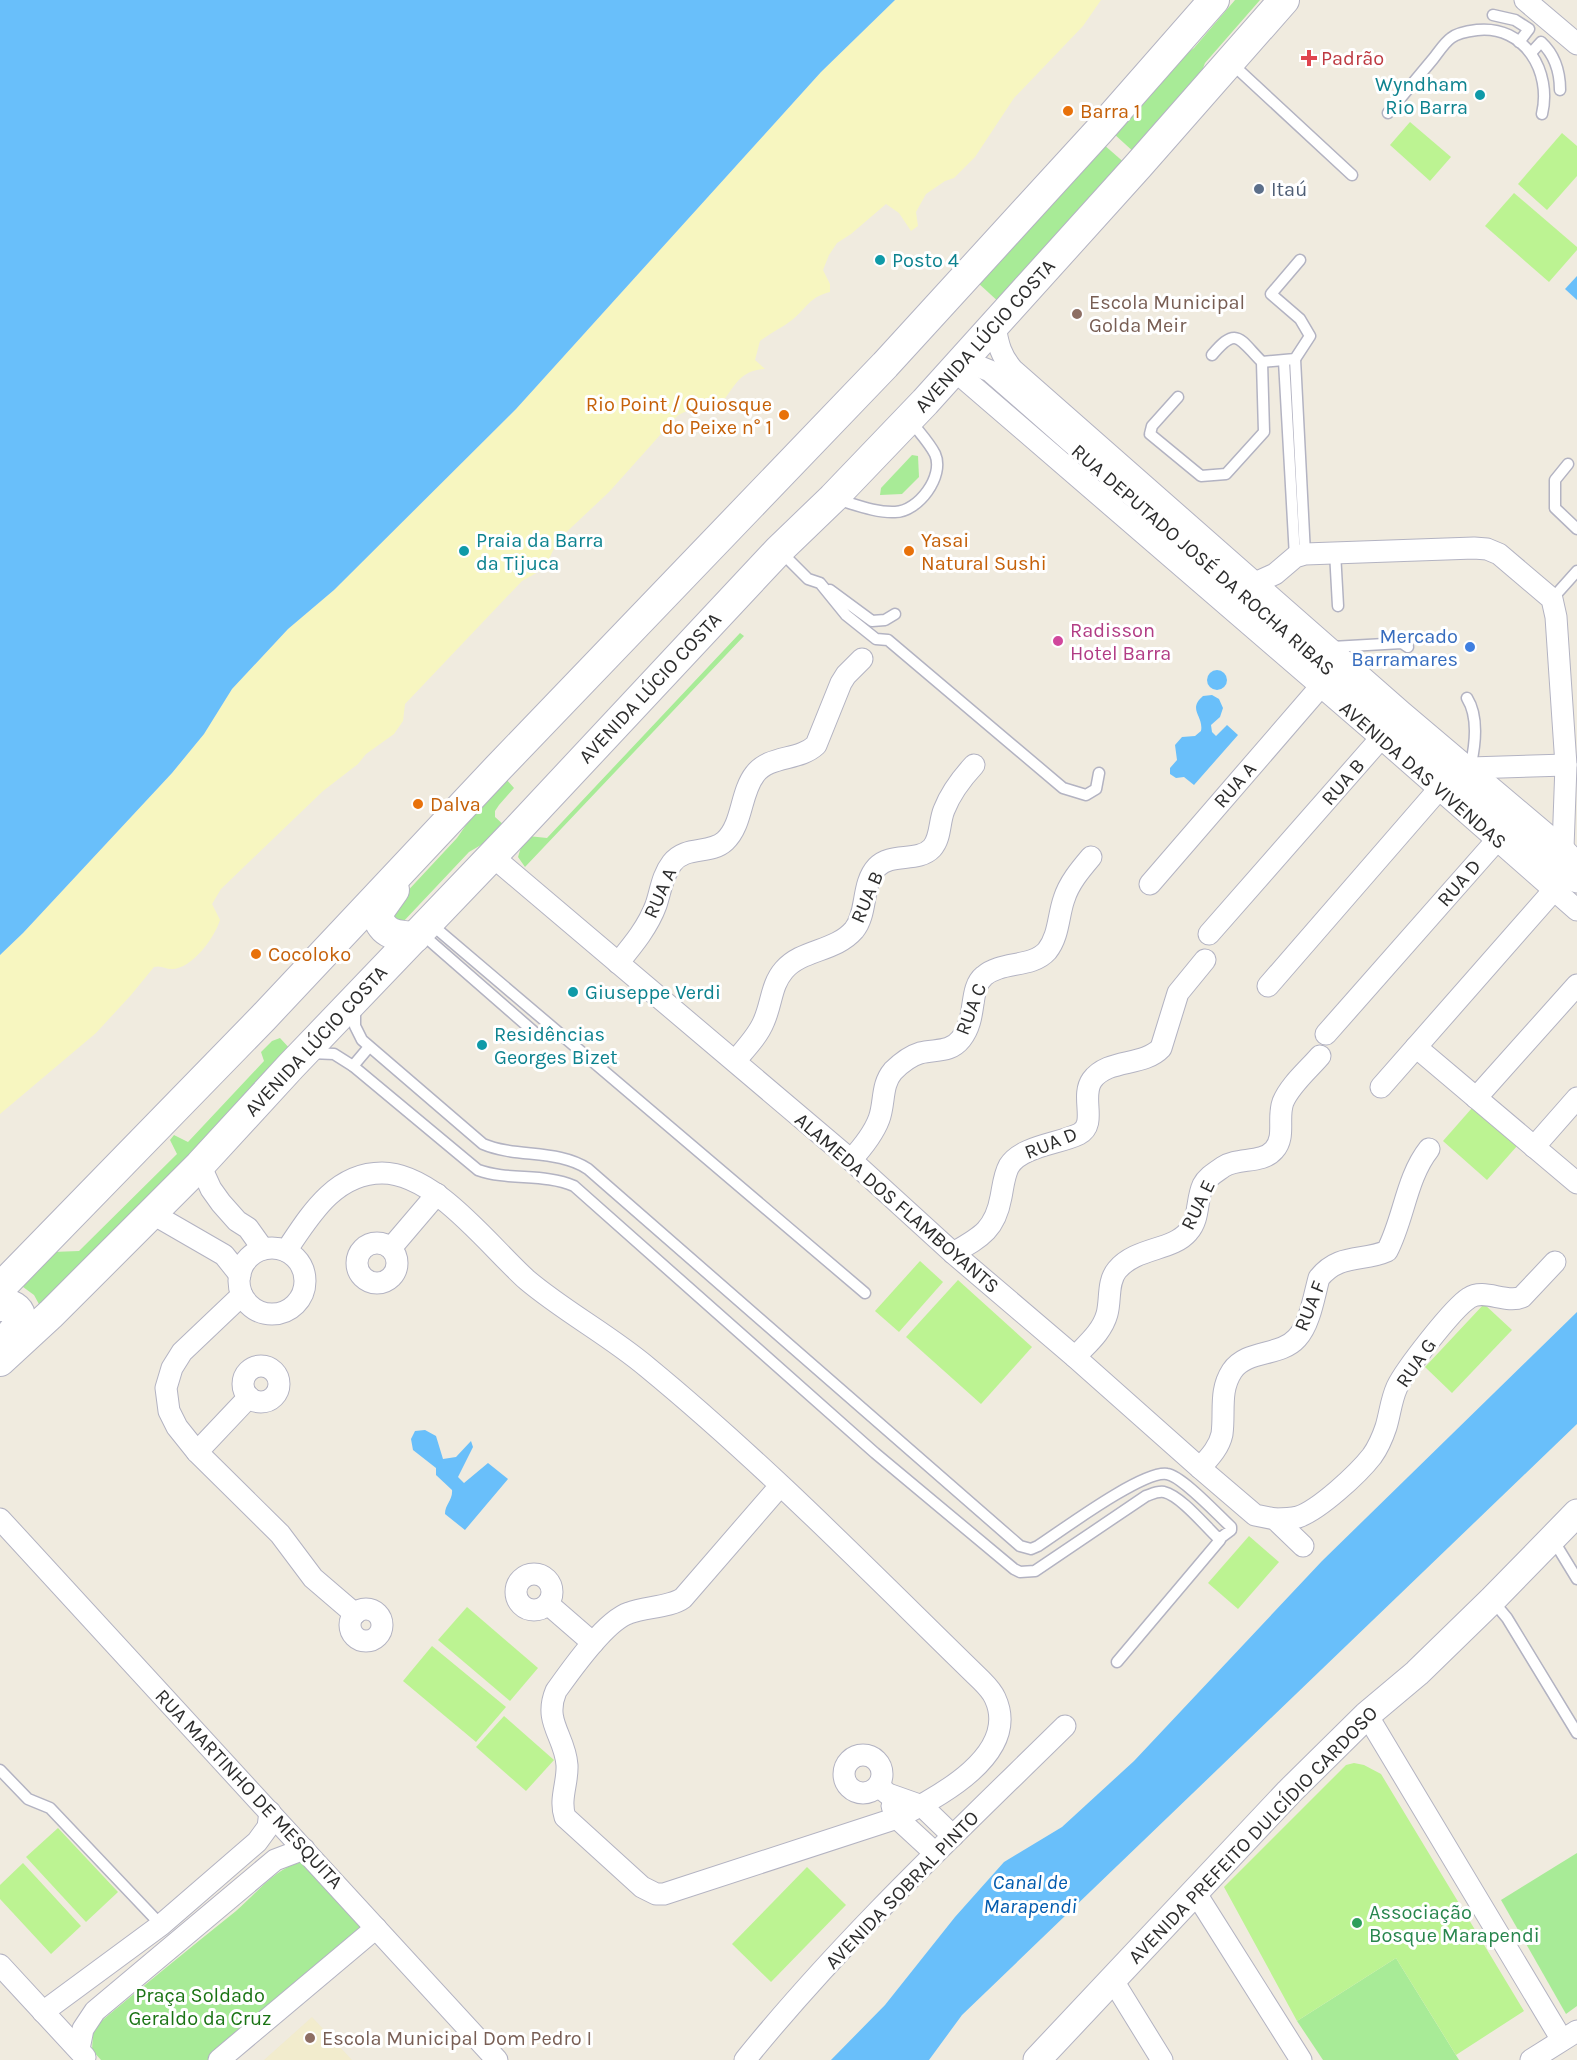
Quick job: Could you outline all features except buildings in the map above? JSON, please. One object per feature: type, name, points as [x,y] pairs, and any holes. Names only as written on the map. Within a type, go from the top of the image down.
[{"type":"main road","points":[[1236,56],[1270,0]]},
{"type":"main road","name":"AVENIDA LÚCIO COSTA","points":[[0,1361],[153,1214],[778,550],[833,498],[909,419],[995,326],[1284,0]]},
{"type":"main road","points":[[0,1288],[256,1026],[507,759],[885,365],[1212,4]]},
{"type":"main road","points":[[421,930],[394,935],[384,931],[377,914],[424,848]]},
{"type":"main road","points":[[0,1306],[12,1305],[17,1310],[20,1320],[18,1326],[0,1347]]},
{"type":"street","points":[[1525,0],[1577,44]]},
{"type":"street","name":"RUA DEPUTADO JOSÉ DA ROCHA RIBAS","points":[[995,326],[999,350],[1003,359],[1013,370],[1256,583],[1279,614],[1330,647],[1402,712],[1470,768],[1562,858],[1567,878],[1577,882]]},
{"type":"street","name":"RUA DEPUTADO JOSÉ DA ROCHA RIBAS","points":[[958,365],[990,371],[1279,614],[1562,858]]},
{"type":"street","name":"AVENIDA DAS VIVENDAS","points":[[958,365],[994,407],[1382,738],[1577,910]]},
{"type":"street","points":[[1256,583],[1275,574],[1300,556],[1335,552],[1487,549],[1499,554],[1552,599],[1556,618],[1566,765],[1562,858]]},
{"type":"street","name":"RUA A","points":[[618,963],[635,942],[656,906],[662,881],[672,862],[678,855],[713,848],[726,840],[733,831],[753,776],[763,766],[810,751],[816,745],[841,683],[862,659]]},
{"type":"street","name":"RUA A","points":[[1150,884],[1321,686]]},
{"type":"street","name":"RUA B","points":[[1209,934],[1382,738]]},
{"type":"street","name":"RUA B","points":[[735,1061],[764,1023],[771,993],[784,970],[802,956],[846,938],[855,929],[860,917],[864,894],[879,864],[924,854],[932,848],[938,838],[943,812],[950,795],[974,765]]},
{"type":"street","points":[[1470,768],[1566,765]]},
{"type":"street","points":[[1268,986],[1439,789]]},
{"type":"street","name":"RUA D","points":[[1326,1034],[1497,840]]},
{"type":"street","name":"ALAMEDA DOS FLAMBOYANTS","points":[[492,856],[851,1160],[953,1253],[1255,1515],[1275,1520],[1303,1546]]},
{"type":"street","name":"RUA C","points":[[851,1160],[867,1142],[879,1118],[885,1087],[892,1072],[918,1053],[950,1049],[960,1040],[972,1018],[975,988],[985,974],[1004,966],[1028,961],[1047,950],[1056,933],[1068,888],[1091,857]]},
{"type":"street","points":[[1381,1088],[1554,890]]},
{"type":"street","name":"RUA D","points":[[953,1253],[983,1236],[990,1226],[999,1212],[1006,1172],[1015,1158],[1034,1149],[1063,1141],[1086,1129],[1089,1123],[1086,1091],[1095,1076],[1102,1071],[1155,1055],[1161,1048],[1178,993],[1205,960]]},
{"type":"street","points":[[1476,1098],[1577,985]]},
{"type":"street","points":[[1416,1047],[1577,1183]]},
{"type":"street","name":"RUA E","points":[[1074,1357],[1101,1328],[1107,1314],[1111,1279],[1116,1270],[1135,1256],[1178,1240],[1187,1233],[1193,1225],[1203,1185],[1209,1177],[1227,1164],[1267,1156],[1273,1152],[1281,1135],[1282,1104],[1289,1092],[1320,1056]]},
{"type":"street","points":[[1534,1147],[1577,1098]]},
{"type":"street","name":"RUA F","points":[[1200,1468],[1213,1454],[1218,1444],[1221,1434],[1225,1383],[1233,1368],[1243,1360],[1282,1348],[1297,1338],[1304,1326],[1319,1278],[1324,1272],[1341,1262],[1387,1251],[1394,1238],[1419,1161],[1429,1149]]},
{"type":"street","points":[[200,1165],[211,1189],[221,1203],[237,1221],[248,1228],[263,1249]]},
{"type":"street","points":[[286,1251],[326,1197],[342,1184],[360,1176],[382,1173],[411,1178],[437,1194],[528,1280],[647,1366],[780,1486],[981,1680],[995,1697],[1001,1718],[996,1738],[982,1760],[960,1782],[922,1806],[897,1818],[664,1894],[656,1894],[570,1824],[565,1816],[562,1808],[567,1764],[550,1711],[552,1700],[556,1691],[593,1643],[612,1623],[628,1613],[672,1604],[683,1598],[780,1486]]},
{"type":"street","points":[[391,1248],[437,1194]]},
{"type":"street","points":[[153,1214],[224,1255],[241,1285],[248,1304],[257,1311],[268,1314],[280,1313],[290,1308],[298,1300],[303,1290],[305,1279],[302,1268],[296,1258],[286,1251],[275,1248],[263,1249],[248,1259],[241,1285],[182,1352],[172,1368],[166,1388],[169,1411],[177,1427],[197,1452],[280,1534],[313,1578],[355,1614]]},
{"type":"street","name":"RUA G","points":[[1275,1520],[1298,1517],[1318,1507],[1372,1455],[1386,1427],[1397,1387],[1407,1370],[1458,1307],[1471,1296],[1516,1300],[1522,1297],[1555,1262]]},
{"type":"street","points":[[197,1452],[249,1397]]},
{"type":"street","name":"AVENIDA PREFEITO DULCÍDIO CARDOSO","points":[[1037,2060],[1289,1792],[1367,1715],[1417,1672],[1492,1600],[1577,1513]]},
{"type":"street","name":"RUA MARTINHO DE MESQUITA","points":[[0,1519],[497,2060]]},
{"type":"street","points":[[548,1604],[593,1643]]},
{"type":"street","points":[[1367,1715],[1570,2036],[1531,2060]]},
{"type":"street","name":"AVENIDA SOBRAL PINTO","points":[[745,2060],[811,1983],[935,1853],[1065,1726]]},
{"type":"street","points":[[935,1853],[897,1818],[883,1790],[922,1806],[953,1836]]},
{"type":"street","points":[[43,2012],[161,1924],[257,1842],[268,1827],[270,1812]]},
{"type":"street","points":[[257,1842],[271,1848],[275,1860]]},
{"type":"street","points":[[83,2054],[84,2029],[95,2011],[275,1860],[304,1849]]},
{"type":"street","points":[[1196,1892],[1301,2060]]},
{"type":"street","points":[[219,2060],[376,1928]]},
{"type":"street","points":[[0,1965],[83,2054]]},
{"type":"street","points":[[1112,1979],[1162,2060]]},
{"type":"lane","points":[[1493,15],[1515,20],[1529,29],[1519,42]]},
{"type":"lane","points":[[1388,113],[1451,37],[1467,31],[1482,30],[1502,33],[1519,42],[1531,53],[1541,71],[1545,87],[1542,114]]},
{"type":"lane","points":[[1531,53],[1541,42],[1548,48],[1560,75],[1560,90]]},
{"type":"lane","points":[[1236,56],[1353,175]]},
{"type":"lane","points":[[1300,260],[1271,294],[1300,319],[1310,336],[1289,360],[1300,556]]},
{"type":"lane","points":[[1178,397],[1152,426],[1150,434],[1202,476],[1226,474],[1264,432],[1262,362],[1238,339],[1232,337],[1224,340],[1212,355]]},
{"type":"lane","points":[[1262,362],[1289,360]]},
{"type":"lane","points":[[833,498],[885,512],[909,509],[919,501],[929,489],[935,476],[936,456],[909,419]]},
{"type":"lane","points":[[1568,464],[1555,480],[1555,508],[1577,529]]},
{"type":"lane","points":[[778,550],[808,579],[820,584],[872,621],[885,620],[895,614]]},
{"type":"lane","points":[[1335,552],[1338,606]]},
{"type":"lane","points":[[1552,599],[1577,571]]},
{"type":"lane","points":[[820,584],[846,615],[876,639],[888,640],[1063,788],[1086,795],[1096,789],[1099,773]]},
{"type":"lane","points":[[1330,647],[1402,644],[1408,647]]},
{"type":"lane","points":[[1467,698],[1474,708],[1474,751],[1470,768]]},
{"type":"lane","points":[[421,930],[533,1031]]},
{"type":"lane","points":[[421,930],[865,1293]]},
{"type":"lane","points":[[355,999],[357,1034],[369,1047],[483,1144],[502,1151],[563,1159],[581,1164],[588,1169],[1020,1546],[1031,1549],[1038,1546],[1132,1485],[1158,1474],[1167,1474],[1181,1481],[1231,1527],[1231,1530],[1117,1662]]},
{"type":"lane","points":[[353,1066],[369,1047]]},
{"type":"lane","points":[[304,1053],[334,1054],[353,1066],[478,1170],[498,1176],[556,1179],[574,1186],[875,1453],[1014,1569],[1020,1572],[1035,1571],[1155,1492],[1164,1492],[1174,1497],[1220,1540]]},
{"type":"lane","points":[[1552,1537],[1577,1579]]},
{"type":"lane","points":[[1492,1600],[1507,1618],[1577,1733]]},
{"type":"lane","points":[[0,1770],[28,1799],[50,1808],[161,1924]]},
{"type":"shaded area","name":"Escola Municipal Dom Pedro I","points":[[312,2017],[352,2060],[264,2060]]},
{"type":"green space","points":[[1235,0],[1260,0],[1205,63],[1196,86],[1136,154],[1113,133],[1172,65],[1194,48]]},
{"type":"green space","points":[[1410,122],[1451,157],[1430,181],[1390,145]]},
{"type":"green space","points":[[1562,133],[1577,146],[1577,176],[1547,210],[1518,184]]},
{"type":"green space","points":[[1103,144],[1127,165],[1001,304],[977,282]]},
{"type":"green space","points":[[1514,193],[1577,247],[1577,250],[1549,282],[1485,226]]},
{"type":"green space","points":[[912,455],[918,456],[919,477],[902,494],[880,495],[881,488]]},
{"type":"green space","points":[[740,633],[744,636],[525,867],[518,857],[528,836],[547,838]]},
{"type":"green space","points":[[506,779],[514,788],[495,811],[495,817],[505,826],[498,835],[469,852],[402,923],[397,925],[388,912],[457,838],[475,812]]},
{"type":"green space","points":[[280,1038],[292,1051],[40,1306],[34,1295],[19,1284],[52,1252],[79,1251],[177,1154],[170,1140],[174,1135],[188,1142],[264,1061],[261,1052],[272,1041]]},
{"type":"green space","points":[[1472,1108],[1517,1146],[1487,1180],[1443,1141]]},
{"type":"green space","points":[[920,1261],[943,1282],[899,1332],[875,1311]]},
{"type":"green space","points":[[958,1280],[1032,1347],[981,1404],[906,1337]]},
{"type":"green space","points":[[1484,1304],[1512,1330],[1452,1393],[1425,1367]]},
{"type":"green space","points":[[1249,1536],[1279,1562],[1238,1609],[1208,1583]]},
{"type":"green space","points":[[467,1607],[538,1668],[510,1701],[438,1640]]},
{"type":"green space","points":[[432,1646],[506,1707],[476,1742],[403,1681]]},
{"type":"green space","points":[[504,1716],[554,1760],[526,1791],[476,1747]]},
{"type":"green space","name":"Associação Bosque Marapendi","points":[[1354,1763],[1364,1765],[1381,1774],[1524,2011],[1456,2055],[1396,1958],[1297,2021],[1224,1887],[1346,1765]]},
{"type":"green space","points":[[58,1828],[118,1892],[86,1922],[26,1857]]},
{"type":"green space","points":[[1577,1853],[1577,2006],[1566,2014],[1501,1900]]},
{"type":"green space","name":"Praça Soldado Geraldo da Cruz","points":[[302,1862],[358,1921],[360,1929],[215,2060],[101,2060],[92,2050],[93,2033],[99,2023],[236,1911],[275,1875]]},
{"type":"green space","points":[[23,1863],[81,1926],[51,1954],[0,1899],[0,1885]]},
{"type":"green space","points":[[807,1867],[846,1905],[771,1982],[732,1944]]},
{"type":"green space","points":[[1396,1958],[1459,2060],[1323,2060],[1297,2021]]},
{"type":"sand","name":"Praia da Barra da Tijuca","points":[[895,0],[1101,0],[1083,26],[1014,98],[975,157],[954,178],[945,181],[926,194],[916,212],[918,226],[911,231],[899,213],[886,204],[837,243],[823,270],[830,284],[830,292],[813,300],[792,320],[760,341],[755,360],[765,369],[750,372],[744,376],[734,385],[721,404],[696,407],[678,415],[609,492],[558,540],[548,561],[540,571],[522,581],[405,704],[403,721],[394,734],[366,754],[358,764],[323,791],[221,889],[212,904],[220,920],[202,951],[180,968],[154,967],[96,1033],[0,1114],[0,955],[172,773],[204,734],[232,689],[288,629],[334,590],[516,409],[821,72]]},
{"type":"water","points":[[0,0],[895,0],[821,72],[516,409],[334,590],[288,629],[232,689],[204,734],[172,773],[0,955]]},
{"type":"water","points":[[1577,276],[1577,300],[1565,289]]},
{"type":"water","points":[[1217,670],[1224,673],[1227,680],[1224,687],[1217,690],[1210,687],[1207,680],[1210,673]]},
{"type":"water","points":[[1212,695],[1219,699],[1223,708],[1220,717],[1211,725],[1212,732],[1216,736],[1227,725],[1238,735],[1194,785],[1184,777],[1176,778],[1170,774],[1170,768],[1177,760],[1175,745],[1182,737],[1195,736],[1201,731],[1196,709],[1198,701],[1203,696]]},
{"type":"water","name":"Canal de Marapendi","points":[[1577,1312],[1577,1424],[962,2015],[929,2060],[831,2060],[885,2005],[955,1917],[1004,1862],[1062,1827],[1134,1761],[1322,1561]]},
{"type":"water","points":[[425,1430],[436,1436],[443,1459],[456,1457],[471,1441],[473,1447],[458,1477],[464,1483],[488,1463],[508,1479],[465,1530],[445,1514],[452,1490],[436,1475],[436,1468],[413,1450],[411,1439],[415,1431]]},
{"type":"place","name":"Padrão","points":[[1309,58]]},
{"type":"place","name":"Wyndham Rio Barra","points":[[1480,95]]},
{"type":"place","name":"Barra 1","points":[[1068,111]]},
{"type":"place","name":"Itaú","points":[[1259,189]]},
{"type":"place","name":"Posto 4","points":[[880,260]]},
{"type":"place","name":"Escola Municipal Golda Meir","points":[[1077,314]]},
{"type":"place","name":"Rio Point / Quiosque do Peixe n° 1","points":[[784,415]]},
{"type":"place","name":"Praia da Barra da Tijuca","points":[[464,551]]},
{"type":"place","name":"Yasai Natural Sushi","points":[[909,551]]},
{"type":"place","name":"Radisson Hotel Barra","points":[[1058,641]]},
{"type":"place","name":"Mercado Barramares","points":[[1470,647]]},
{"type":"place","name":"Dalva","points":[[418,804]]},
{"type":"place","name":"Cocoloko","points":[[256,954]]},
{"type":"place","name":"Giuseppe Verdi","points":[[573,992]]},
{"type":"place","name":"Residências Georges Bizet","points":[[482,1045]]},
{"type":"place","name":"Associação Bosque Marapendi","points":[[1357,1923]]},
{"type":"place","name":"Escola Municipal Dom Pedro I","points":[[310,2038]]}]
